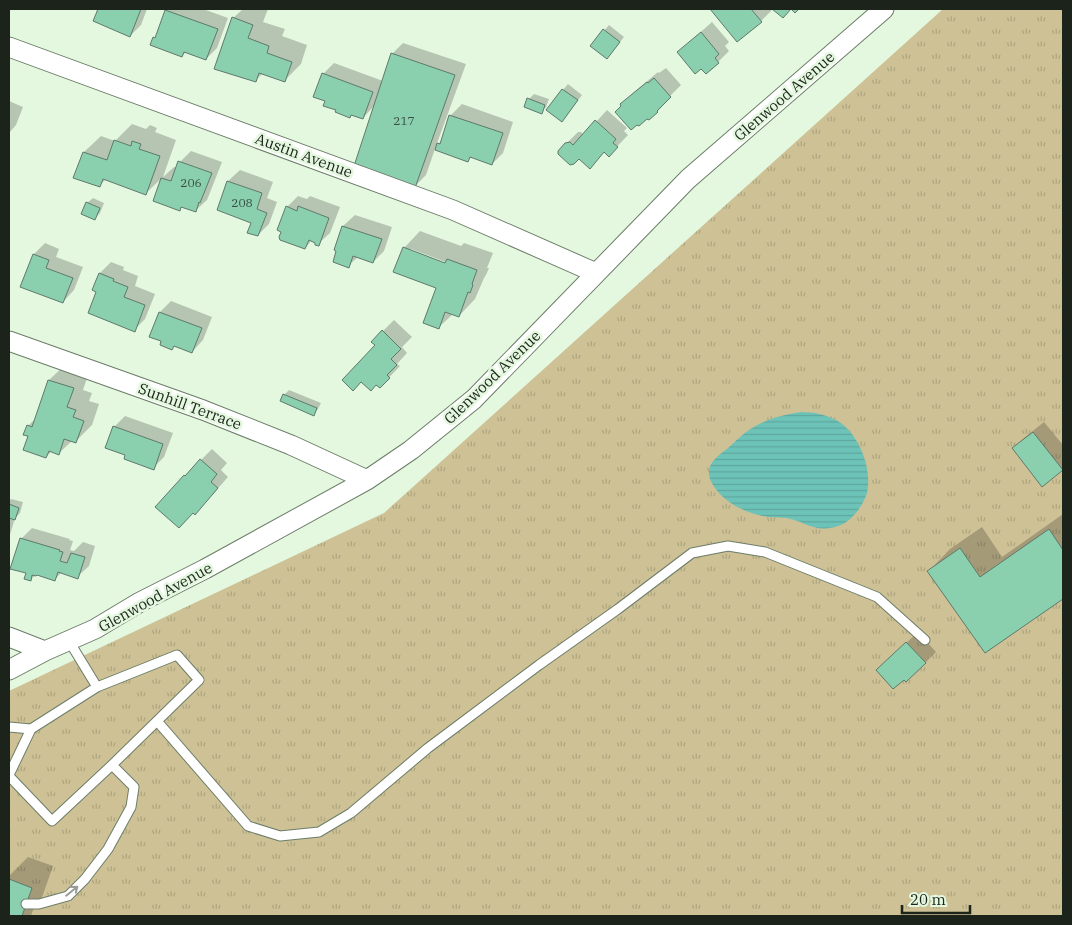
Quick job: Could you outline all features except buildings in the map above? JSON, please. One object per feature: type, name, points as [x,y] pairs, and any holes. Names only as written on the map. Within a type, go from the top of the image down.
[{"type":"street","name":"Glenwood Avenue","points":[[9,670],[45,651],[95,629],[140,602],[205,569],[367,480],[411,450],[474,399],[688,179],[884,9]]},
{"type":"street","name":"Austin Avenue","points":[[9,47],[453,210],[596,273]]},
{"type":"street","name":"Sunhill Terrace","points":[[9,341],[203,410],[291,445],[367,480]]},
{"type":"street","points":[[9,637],[45,651]]},
{"type":"lane","points":[[157,721],[248,826],[280,836],[318,832],[351,813],[428,748],[539,664],[618,609],[692,553],[728,546],[765,552],[877,597],[925,640]]},
{"type":"lane","points":[[69,641],[97,687]]},
{"type":"lane","points":[[177,655],[199,680],[112,766],[52,821],[9,776],[31,729],[97,687],[177,655]]},
{"type":"lane","points":[[9,727],[31,729]]},
{"type":"lane","points":[[26,904],[39,904],[68,896],[85,880],[108,849],[131,807],[134,787],[112,766]]},
{"type":"green space","points":[[943,9],[1063,9],[1063,916],[9,916],[9,691],[384,513]]},
{"type":"water","points":[[801,412],[821,414],[841,423],[858,443],[865,460],[868,487],[865,498],[852,517],[837,527],[823,529],[791,519],[766,517],[749,512],[722,496],[710,479],[709,468],[715,459],[746,432],[768,420]]}]
